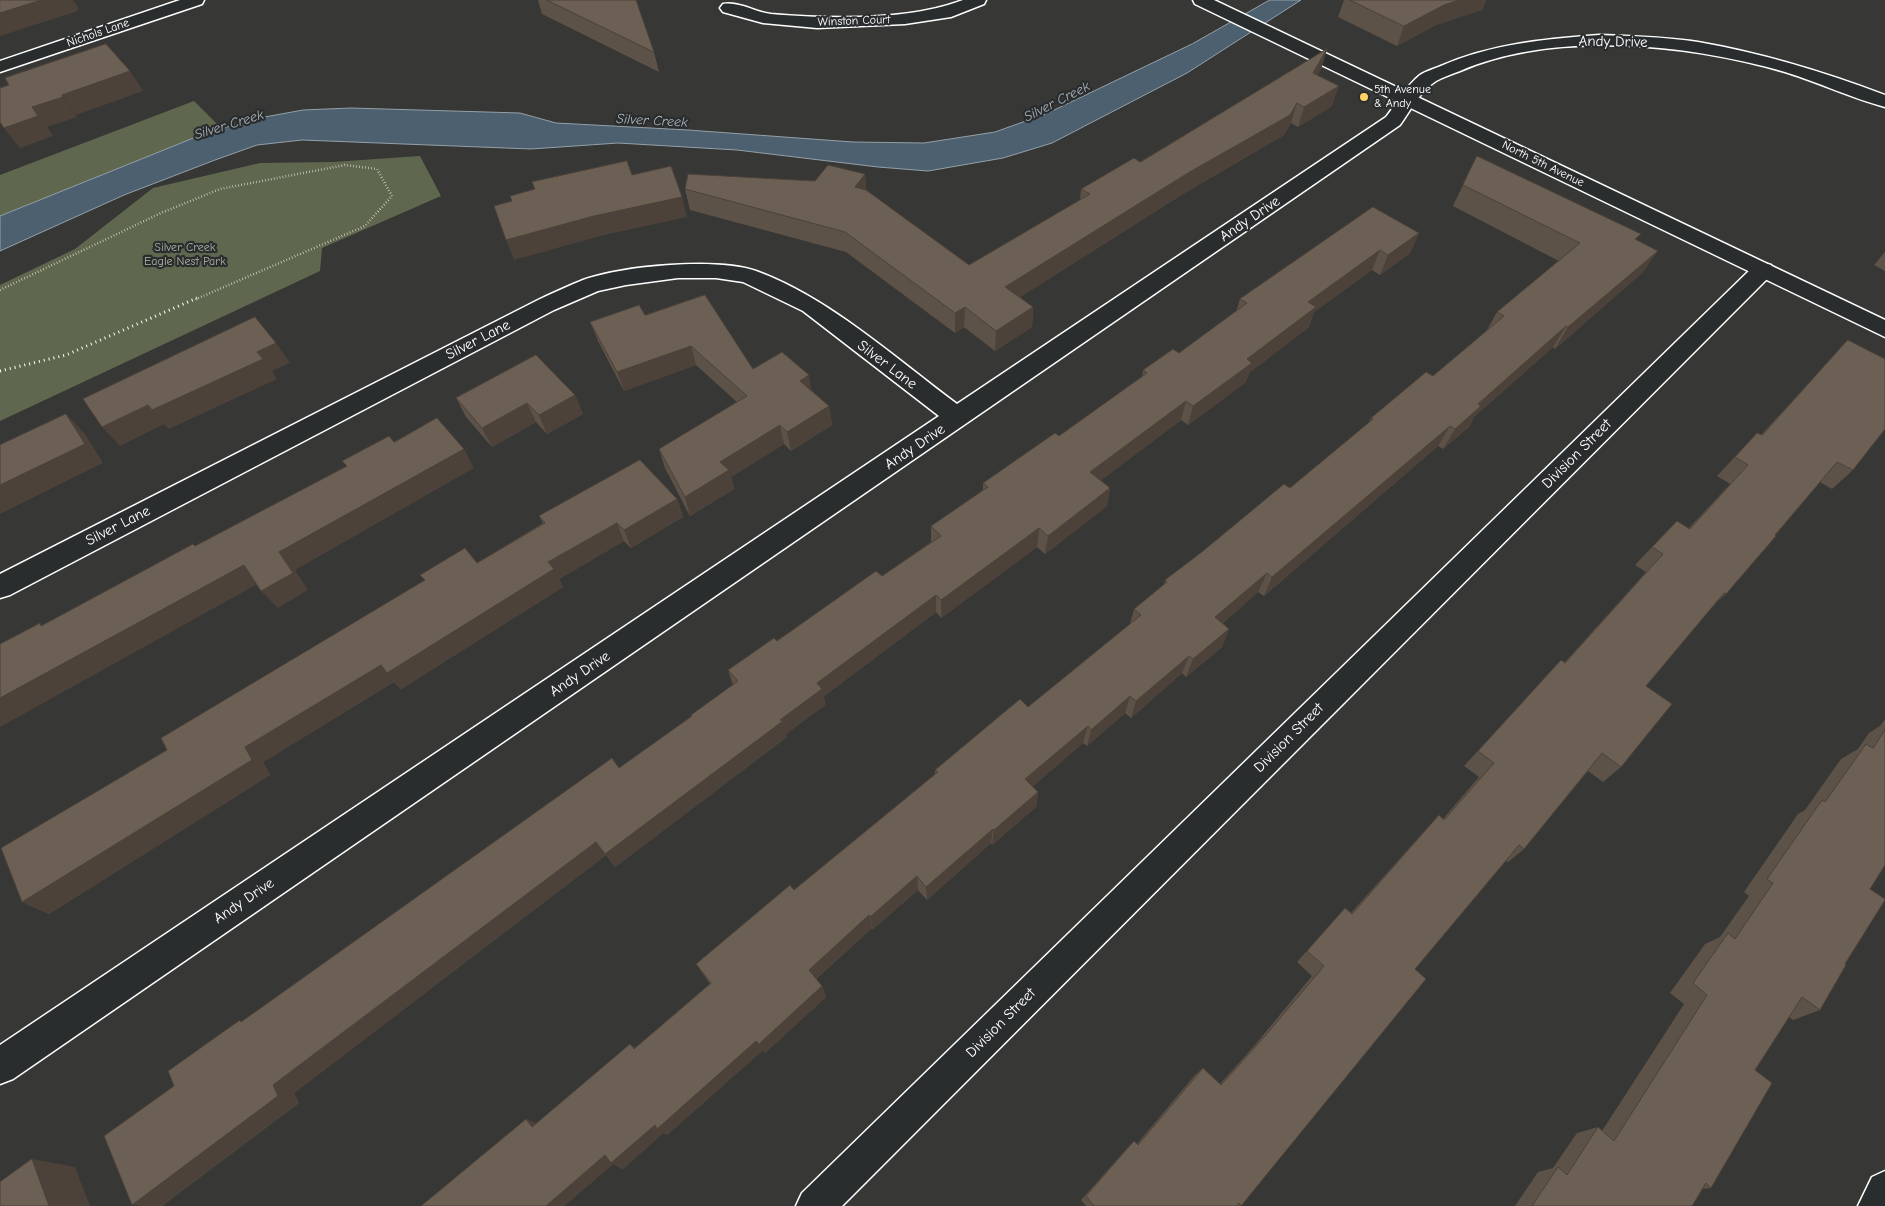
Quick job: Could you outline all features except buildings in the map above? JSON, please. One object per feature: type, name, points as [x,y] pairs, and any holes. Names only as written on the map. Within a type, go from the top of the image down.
[{"type":"street","name":"Nichols Lane","points":[[0,67],[196,0]]},
{"type":"street","name":"Winston Court","points":[[729,8],[763,18],[817,23],[915,18],[945,13],[978,0]]},
{"type":"street","name":"North 5th Avenue","points":[[1201,0],[1885,329]]},
{"type":"street","name":"Andy Drive","points":[[0,1066],[958,418],[1393,121],[1426,79],[1474,58],[1544,43],[1616,40],[1676,45],[1754,57],[1836,81],[1885,101]]},
{"type":"street","name":"Division Street","points":[[815,1206],[1763,270]]},
{"type":"street","name":"Silver Lane","points":[[0,587],[546,305],[592,285],[626,278],[678,271],[716,271],[748,276],[811,306],[958,418]]},
{"type":"street","points":[[1877,1206],[1885,1190]]},
{"type":"path","points":[[0,290],[161,213],[220,190],[345,165],[377,169],[392,196],[365,226],[66,355],[0,371]]},
{"type":"green space","points":[[194,101],[222,129],[196,137],[0,216],[0,175]]},
{"type":"green space","name":"Silver Creek Eagle Nest Park","points":[[420,156],[441,196],[322,248],[320,271],[0,421],[0,285],[75,249],[153,188],[260,163],[333,162]]},
{"type":"water","points":[[1270,0],[1301,0],[1187,73],[1052,143],[1003,158],[928,171],[737,150],[618,143],[531,149],[302,140],[257,145],[215,160],[124,195],[0,251],[0,216],[196,137],[248,120],[303,110],[351,108],[520,113],[556,123],[853,142],[924,143],[995,132],[1048,113],[1192,44]]},
{"type":"place","name":"5th Avenue & Andy","points":[[1364,97]]},
{"type":"water label","name":"Silver Creek","points":[[1057,102]]},
{"type":"water label","name":"Silver Creek","points":[[652,121]]},
{"type":"water label","name":"Silver Creek","points":[[229,125]]}]
